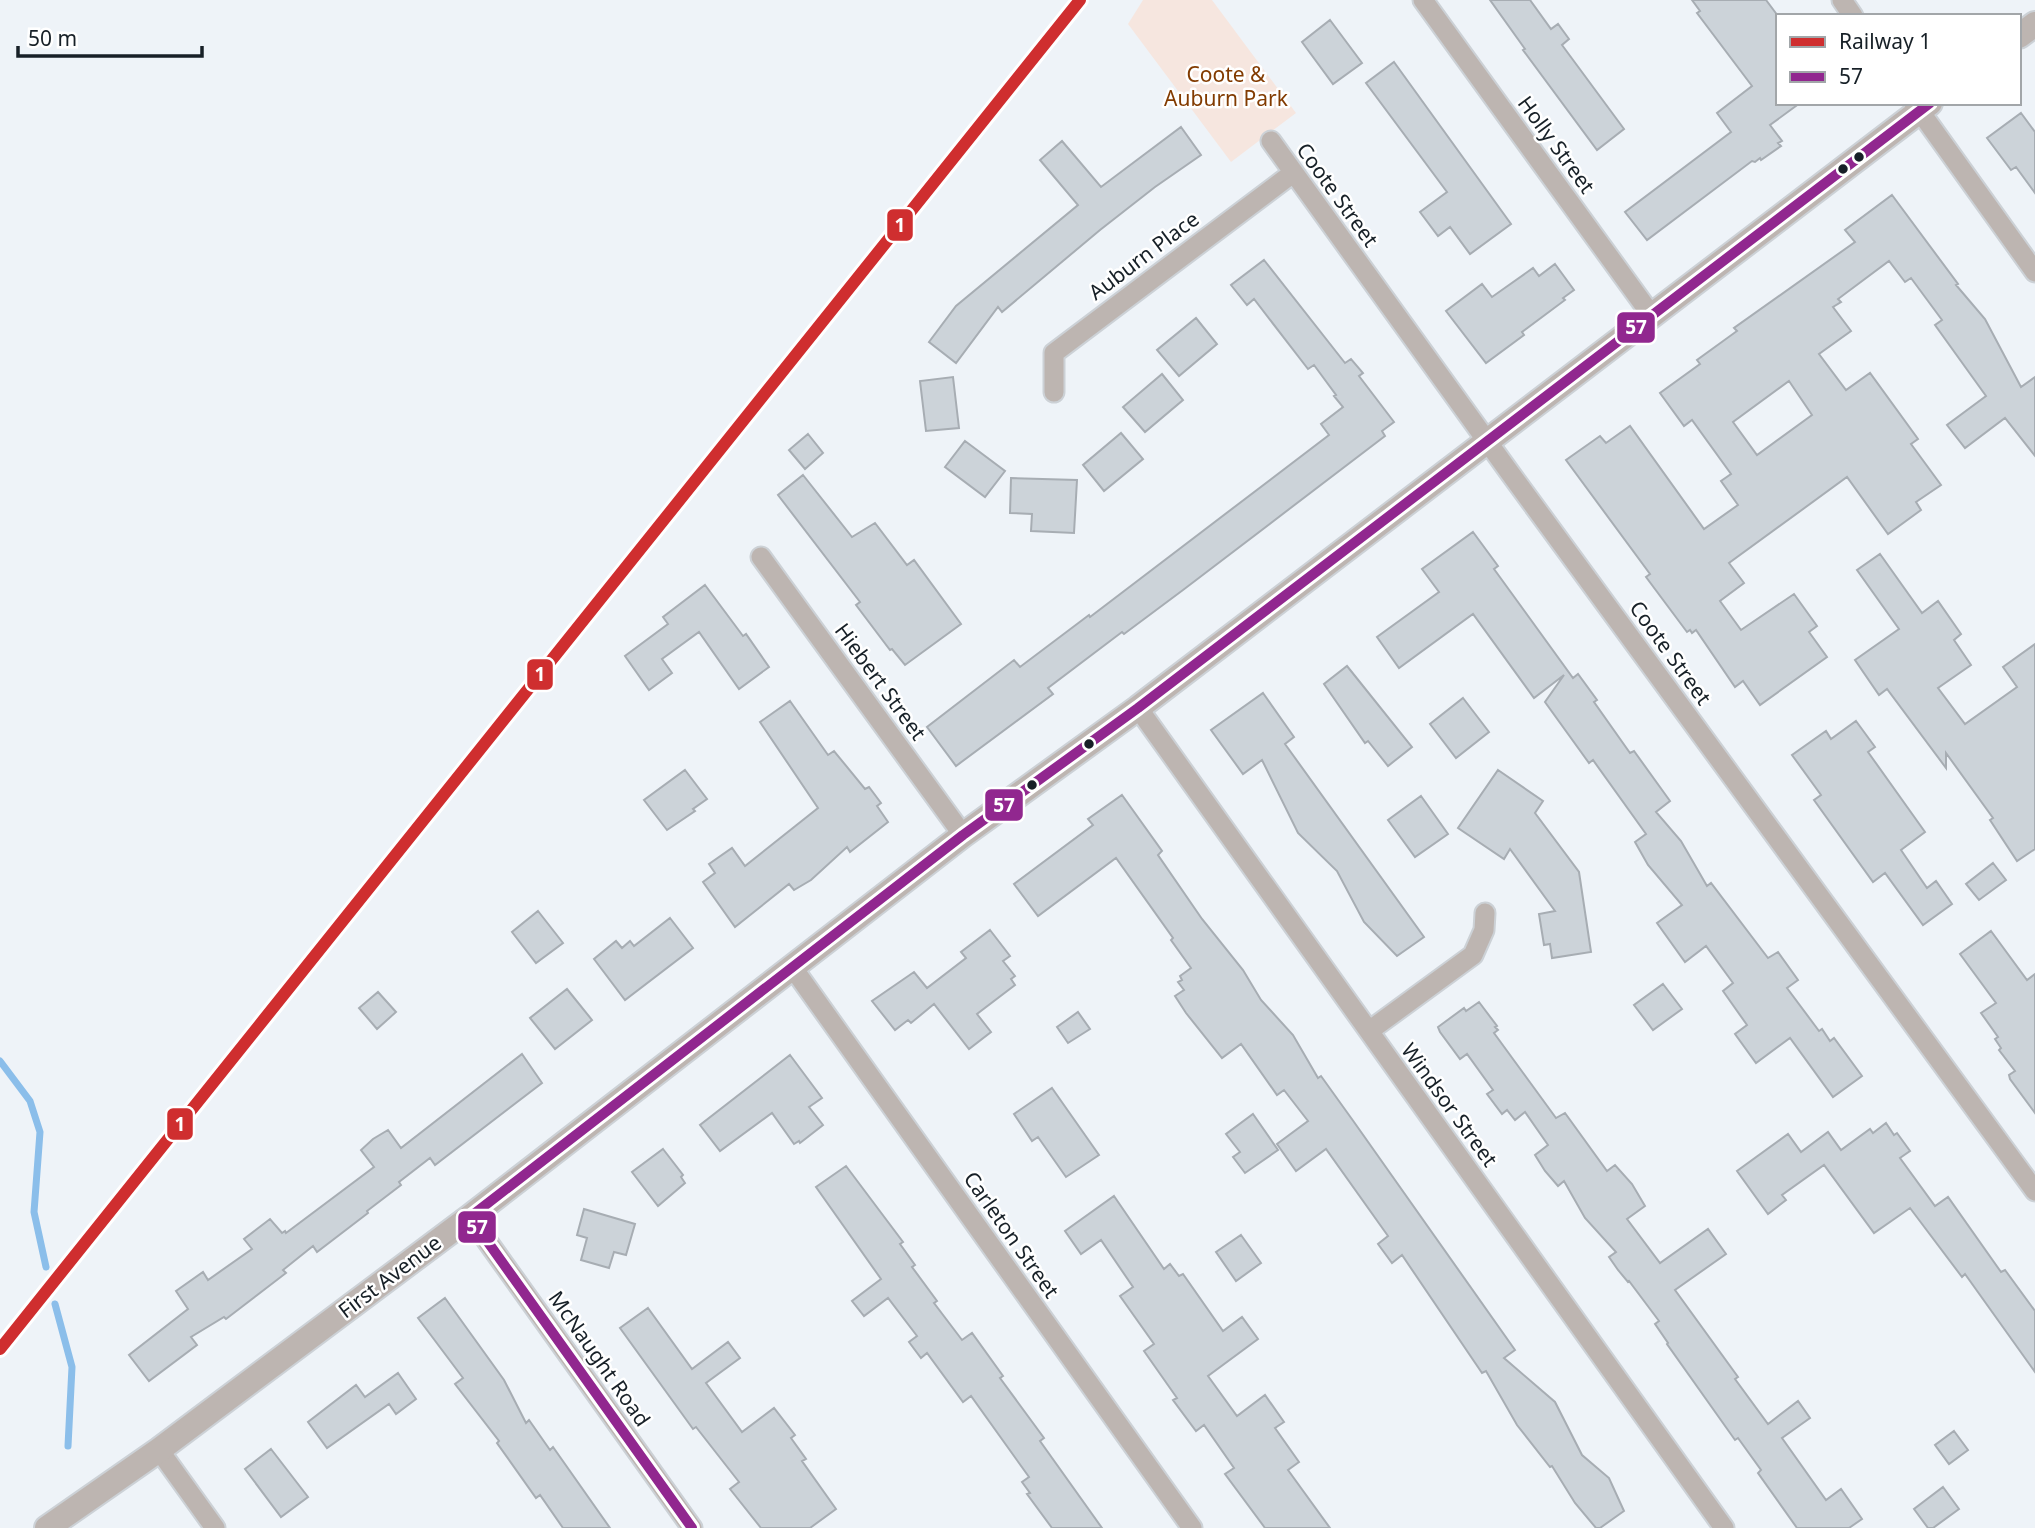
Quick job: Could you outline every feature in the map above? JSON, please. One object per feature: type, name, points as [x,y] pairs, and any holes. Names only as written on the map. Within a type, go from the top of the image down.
[{"type":"street","name":"Holly Street","points":[[1423,0],[1652,316]]},
{"type":"street","name":"First Avenue","points":[[47,1528],[159,1450],[470,1217],[963,835],[1138,708],[1652,316],[1921,106]]},
{"type":"street","points":[[1921,106],[2035,272]]},
{"type":"street","name":"Coote Street","points":[[1271,141],[2035,1191]]},
{"type":"street","name":"Auburn Place","points":[[1054,392],[1054,353],[1293,173]]},
{"type":"street","name":"Hiebert Street","points":[[761,557],[963,835]]},
{"type":"street","name":"Windsor Street","points":[[1138,708],[1724,1528]]},
{"type":"street","points":[[1369,1031],[1473,955],[1484,930],[1485,913]]},
{"type":"street","name":"Carleton Street","points":[[793,968],[1192,1528]]},
{"type":"street","name":"McNaught Road","points":[[470,1217],[692,1528]]},
{"type":"street","points":[[159,1450],[215,1528]]},
{"type":"green space","name":"Coote & Auburn Park","points":[[1143,0],[1212,0],[1296,113],[1231,162],[1128,24]]},
{"type":"building","points":[[1490,0],[1530,0],[1551,29],[1558,24],[1569,39],[1562,45],[1624,129],[1597,150],[1523,50],[1525,49]]},
{"type":"building","points":[[1692,0],[1766,0],[1776,14],[1776,105],[1797,105],[1770,125],[1782,141],[1778,143],[1781,146],[1761,160],[1752,161],[1647,240],[1625,212],[1731,132],[1717,113],[1752,86],[1697,13],[1700,11]]},
{"type":"building","points":[[1330,20],[1362,63],[1333,84],[1302,42]]},
{"type":"building","points":[[1394,62],[1511,224],[1470,254],[1450,227],[1438,236],[1420,212],[1447,192],[1366,83]]},
{"type":"building","points":[[2021,113],[2035,132],[2035,193],[2016,167],[2011,170],[1987,138]]},
{"type":"building","points":[[1181,127],[1201,155],[1100,230],[1002,312],[998,307],[956,363],[929,342],[956,306],[1078,205],[1040,160],[1062,141],[1101,187]]},
{"type":"building","points":[[1892,195],[1958,284],[1956,285],[1985,319],[2021,387],[2035,377],[2035,456],[2005,418],[1965,448],[1947,425],[1986,396],[1935,325],[1942,320],[1911,278],[1905,282],[1889,261],[1838,299],[1841,302],[1833,307],[1851,331],[1819,354],[1846,390],[1870,373],[1918,439],[1911,444],[1941,485],[1916,502],[1921,510],[1888,534],[1847,477],[1729,563],[1744,583],[1720,601],[1741,630],[1794,594],[1817,626],[1809,632],[1827,657],[1760,705],[1743,681],[1735,687],[1696,630],[1687,632],[1646,577],[1650,574],[1566,460],[1600,436],[1606,443],[1630,426],[1704,529],[1738,505],[1721,481],[1731,474],[1692,420],[1684,426],[1660,393],[1700,364],[1697,360],[1737,331],[1734,328],[1855,242],[1845,230]],"holes":[[[1789,381],[1812,415],[1757,455],[1733,422]]]},
{"type":"building","points":[[1264,260],[1345,363],[1351,359],[1363,373],[1359,376],[1394,422],[1382,431],[1385,436],[1183,590],[1048,688],[1053,694],[956,766],[927,727],[1014,660],[1020,667],[1089,615],[1090,617],[1329,435],[1321,424],[1343,407],[1334,396],[1336,395],[1314,365],[1308,369],[1254,299],[1247,305],[1231,285]]},
{"type":"building","points":[[1555,264],[1574,290],[1563,298],[1565,300],[1522,332],[1524,335],[1486,363],[1446,311],[1482,284],[1492,297],[1533,268],[1539,276]]},
{"type":"building","points":[[1196,318],[1217,344],[1179,376],[1157,350]]},
{"type":"building","points":[[1162,374],[1183,400],[1145,432],[1123,407]]},
{"type":"building","points":[[953,377],[959,428],[926,431],[920,381]]},
{"type":"building","points":[[1121,433],[1143,459],[1104,491],[1083,465]]},
{"type":"building","points":[[808,434],[823,453],[805,469],[789,450]]},
{"type":"building","points":[[965,441],[1005,471],[985,497],[945,467]]},
{"type":"building","points":[[803,475],[852,537],[875,523],[907,565],[914,560],[961,624],[905,665],[892,649],[890,650],[856,605],[860,602],[778,495]]},
{"type":"building","points":[[1011,478],[1077,480],[1074,533],[1031,531],[1032,514],[1010,513]]},
{"type":"building","points":[[1473,532],[1498,566],[1494,569],[1573,678],[1578,674],[1630,753],[1634,751],[1670,801],[1656,812],[1681,841],[1707,886],[1711,883],[1768,958],[1778,952],[1798,980],[1787,988],[1819,1031],[1822,1029],[1830,1041],[1834,1038],[1862,1076],[1833,1097],[1790,1038],[1756,1063],[1735,1034],[1747,1025],[1723,991],[1733,983],[1706,946],[1685,962],[1657,923],[1682,905],[1648,865],[1635,842],[1646,834],[1593,760],[1589,763],[1545,702],[1564,675],[1534,698],[1473,614],[1399,668],[1377,637],[1439,592],[1422,569]]},
{"type":"building","points":[[1880,554],[1922,613],[1938,601],[1961,634],[1954,640],[1971,665],[1938,688],[1965,724],[2017,687],[2003,667],[2035,644],[2035,849],[2017,861],[1990,820],[1993,818],[1946,753],[1946,768],[1887,689],[1879,695],[1855,660],[1899,629],[1857,570]]},
{"type":"building","points":[[705,585],[743,636],[746,634],[769,667],[739,689],[699,632],[662,659],[672,673],[649,690],[625,656],[668,624],[663,617]]},
{"type":"building","points":[[1347,666],[1412,747],[1388,766],[1368,741],[1365,743],[1324,684]]},
{"type":"building","points":[[1263,693],[1294,737],[1285,744],[1424,937],[1397,956],[1364,922],[1337,871],[1298,833],[1262,760],[1243,774],[1211,730]]},
{"type":"building","points":[[1463,698],[1489,732],[1456,758],[1430,724]]},
{"type":"building","points":[[790,701],[828,755],[834,751],[865,789],[869,787],[881,803],[877,806],[888,822],[850,852],[847,847],[811,880],[794,890],[789,884],[735,927],[703,882],[715,873],[709,864],[732,848],[745,866],[818,808],[760,722]]},
{"type":"building","points":[[1856,721],[1875,747],[1868,752],[1925,832],[1901,850],[1927,888],[1936,881],[1952,904],[1923,925],[1885,873],[1873,882],[1814,800],[1821,795],[1792,755],[1826,731],[1831,739]]},
{"type":"building","points":[[685,770],[707,799],[693,809],[695,811],[667,830],[644,800]]},
{"type":"building","points":[[1498,770],[1543,801],[1535,813],[1579,872],[1591,952],[1552,958],[1550,944],[1544,945],[1539,914],[1555,911],[1510,849],[1504,859],[1458,828]]},
{"type":"building","points":[[1122,795],[1162,851],[1158,855],[1202,919],[1243,970],[1261,1000],[1293,1035],[1318,1078],[1321,1076],[1515,1350],[1504,1358],[1555,1402],[1582,1455],[1609,1478],[1624,1511],[1600,1528],[1596,1528],[1575,1503],[1552,1466],[1550,1467],[1517,1425],[1486,1371],[1482,1373],[1402,1255],[1392,1263],[1378,1244],[1388,1236],[1326,1149],[1296,1171],[1277,1144],[1308,1121],[1284,1090],[1277,1095],[1241,1044],[1222,1058],[1186,1013],[1175,996],[1184,990],[1178,982],[1182,980],[1180,976],[1191,968],[1116,858],[1038,916],[1014,884],[1093,825],[1088,819]]},
{"type":"building","points":[[1421,796],[1448,834],[1415,857],[1388,820]]},
{"type":"building","points":[[1993,863],[2006,880],[1979,900],[1966,884]]},
{"type":"building","points":[[538,911],[563,943],[536,963],[512,932]]},
{"type":"building","points":[[670,918],[693,948],[625,1000],[594,959],[616,941],[622,948],[630,941],[634,946]]},
{"type":"building","points":[[990,930],[1010,956],[1003,961],[1015,976],[1011,979],[1015,985],[977,1014],[991,1032],[969,1049],[934,1004],[911,1023],[908,1020],[895,1030],[872,1001],[914,972],[927,988],[966,958],[961,952]]},
{"type":"building","points":[[1991,931],[2027,980],[2035,974],[2035,1113],[2010,1079],[2009,1075],[2015,1071],[1999,1050],[2001,1048],[1995,1039],[1998,1037],[1981,1013],[1996,1003],[1960,954]]},
{"type":"building","points":[[1663,984],[1682,1009],[1653,1030],[1634,1005]]},
{"type":"building","points":[[567,989],[592,1020],[555,1049],[530,1018]]},
{"type":"building","points":[[378,992],[396,1012],[377,1029],[359,1008]]},
{"type":"building","points":[[1479,1002],[1497,1026],[1495,1027],[1498,1030],[1494,1033],[1556,1118],[1565,1113],[1607,1171],[1615,1165],[1632,1184],[1645,1206],[1627,1219],[1660,1263],[1708,1229],[1726,1254],[1675,1290],[1738,1377],[1735,1379],[1768,1424],[1798,1401],[1810,1418],[1782,1438],[1826,1500],[1841,1489],[1862,1519],[1849,1528],[1797,1528],[1758,1473],[1761,1470],[1738,1438],[1735,1440],[1667,1344],[1655,1324],[1659,1321],[1609,1257],[1616,1252],[1585,1218],[1564,1181],[1558,1186],[1545,1171],[1535,1155],[1548,1145],[1525,1112],[1515,1120],[1507,1110],[1502,1114],[1487,1094],[1493,1090],[1467,1054],[1460,1059],[1440,1032],[1438,1027],[1464,1008],[1466,1011]]},
{"type":"building","points":[[1078,1012],[1090,1029],[1068,1043],[1057,1027]]},
{"type":"building","points":[[522,1054],[542,1083],[435,1165],[430,1158],[399,1182],[401,1185],[367,1211],[368,1213],[317,1252],[313,1246],[283,1270],[286,1273],[226,1319],[224,1317],[191,1337],[197,1345],[149,1381],[129,1355],[188,1309],[176,1291],[203,1272],[208,1280],[252,1249],[244,1239],[270,1219],[282,1233],[286,1233],[374,1167],[361,1150],[373,1139],[388,1130],[401,1148]]},
{"type":"building","points":[[790,1055],[822,1098],[809,1107],[823,1125],[800,1143],[799,1141],[794,1144],[772,1113],[720,1151],[700,1125]]},
{"type":"building","points":[[1052,1088],[1099,1155],[1066,1177],[1038,1137],[1032,1141],[1014,1114]]},
{"type":"building","points":[[1253,1114],[1278,1150],[1245,1173],[1233,1157],[1240,1152],[1226,1134]]},
{"type":"building","points":[[1886,1123],[1910,1151],[1900,1158],[1935,1206],[1948,1197],[2001,1272],[2005,1270],[2035,1311],[2035,1372],[1965,1274],[1962,1277],[1910,1208],[1874,1233],[1824,1165],[1782,1195],[1786,1200],[1768,1214],[1737,1171],[1788,1134],[1801,1152],[1828,1132],[1841,1150],[1870,1129],[1873,1133]]},
{"type":"building","points":[[663,1149],[683,1175],[681,1177],[685,1183],[658,1206],[632,1172]]},
{"type":"building","points":[[846,1166],[903,1242],[900,1244],[915,1265],[912,1267],[937,1301],[934,1303],[962,1340],[972,1333],[1003,1376],[1000,1378],[1044,1438],[1040,1441],[1102,1528],[1052,1528],[1027,1494],[1030,1493],[1022,1482],[1029,1477],[971,1396],[963,1402],[927,1353],[921,1358],[909,1342],[917,1336],[888,1298],[864,1316],[852,1301],[881,1279],[816,1187]]},
{"type":"building","points":[[1114,1196],[1164,1269],[1170,1264],[1179,1276],[1183,1274],[1223,1331],[1242,1317],[1258,1339],[1208,1376],[1237,1416],[1265,1395],[1284,1422],[1275,1428],[1299,1462],[1288,1470],[1330,1528],[1265,1528],[1225,1474],[1234,1468],[1204,1425],[1196,1431],[1173,1400],[1177,1398],[1144,1351],[1154,1344],[1120,1296],[1133,1287],[1101,1240],[1081,1254],[1065,1231]]},
{"type":"building","points":[[584,1209],[635,1224],[626,1255],[614,1252],[609,1268],[581,1260],[587,1238],[577,1235]]},
{"type":"building","points":[[1241,1235],[1261,1263],[1236,1281],[1216,1252]]},
{"type":"building","points":[[445,1298],[504,1380],[526,1423],[529,1420],[550,1450],[553,1447],[610,1528],[563,1528],[540,1495],[536,1498],[497,1443],[499,1441],[455,1384],[463,1378],[418,1318]]},
{"type":"building","points":[[648,1308],[692,1369],[728,1342],[740,1358],[706,1383],[742,1432],[774,1408],[795,1435],[791,1438],[806,1459],[802,1461],[836,1509],[810,1528],[761,1528],[730,1489],[739,1482],[696,1427],[693,1429],[620,1328]]},
{"type":"building","points":[[398,1373],[416,1399],[396,1414],[389,1404],[327,1448],[308,1422],[356,1385],[365,1397]]},
{"type":"building","points":[[1954,1431],[1968,1450],[1949,1464],[1935,1445]]},
{"type":"building","points":[[271,1449],[308,1497],[281,1517],[245,1469]]},
{"type":"building","points":[[1943,1487],[1959,1509],[1933,1528],[1928,1528],[1914,1509]]},
{"type":"waterway","points":[[0,1061],[30,1101],[40,1132],[34,1212],[46,1267]]},
{"type":"waterway","points":[[55,1304],[72,1367],[68,1446]]},
{"type":"rail line","name":"1","points":[[0,1349],[1080,0]]},
{"type":"transit line","name":"57","points":[[692,1528],[470,1217],[963,835],[1138,708],[1927,105]]}]
